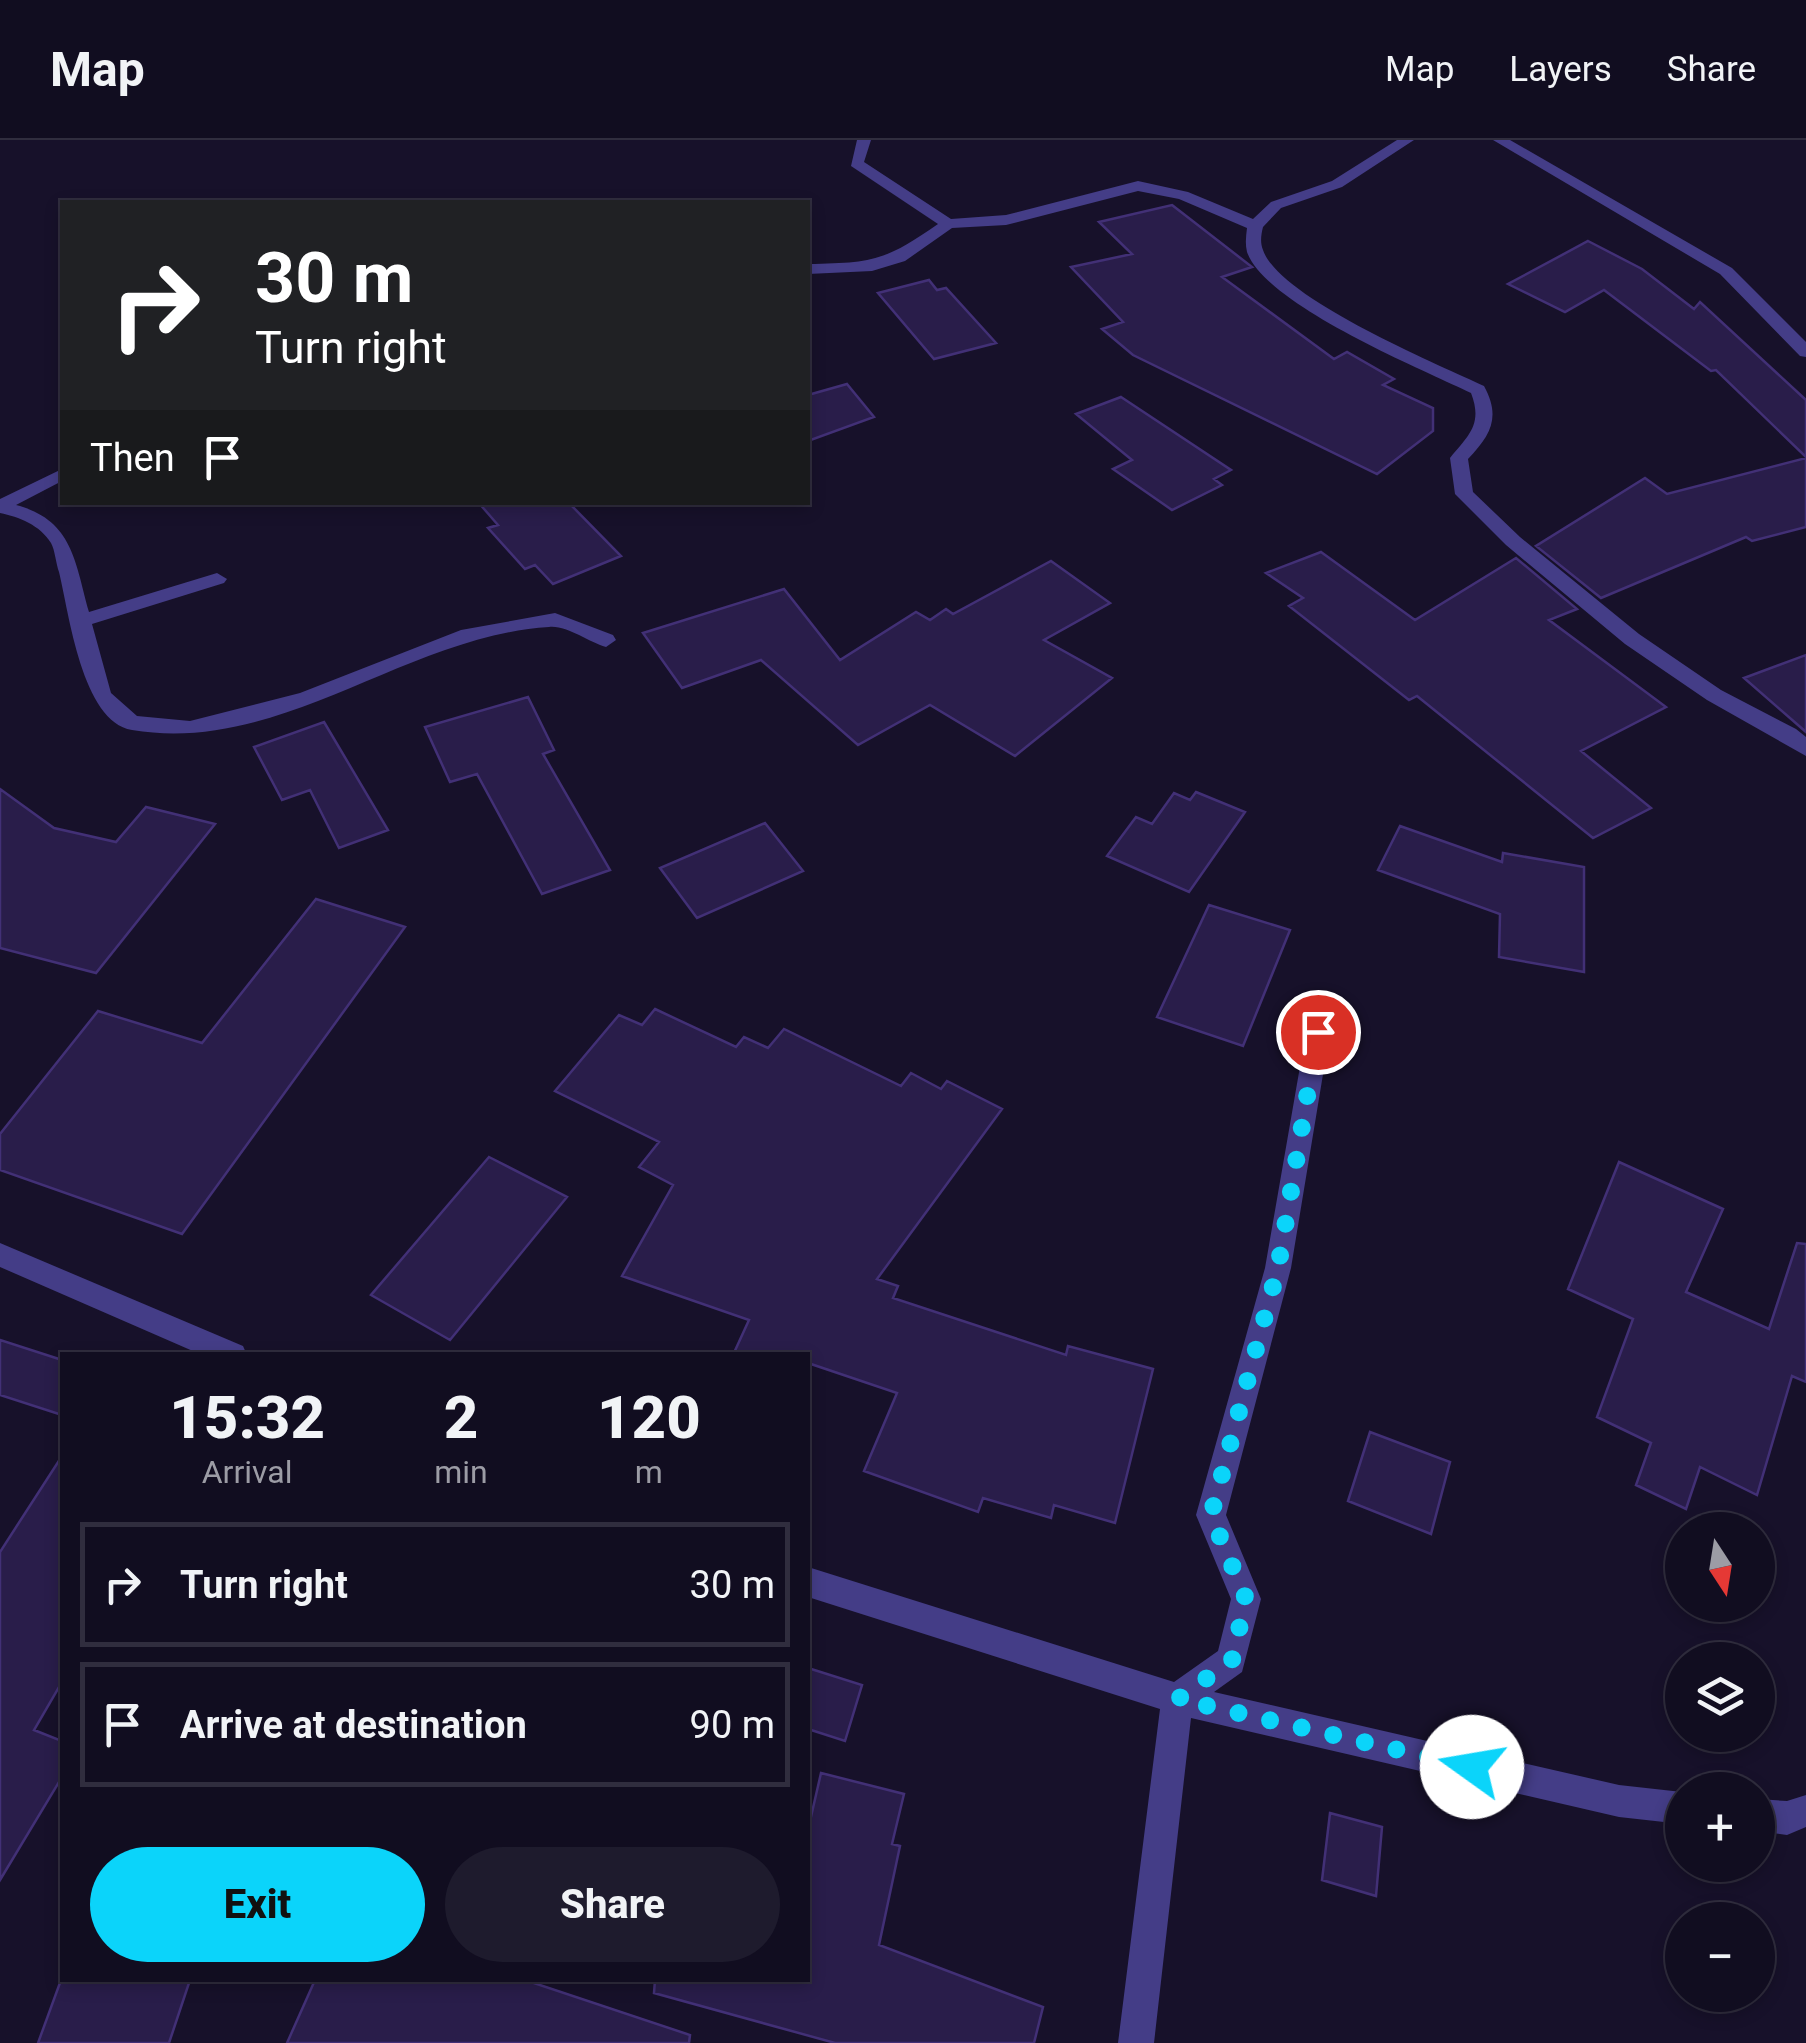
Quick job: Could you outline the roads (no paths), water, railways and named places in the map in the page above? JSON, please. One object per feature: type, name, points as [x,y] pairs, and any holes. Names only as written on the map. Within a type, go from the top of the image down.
[{"type":"street","points":[[864,140],[856,163],[948,224]]},
{"type":"street","points":[[1407,140],[1337,184],[1276,205],[1255,226],[1255,254],[1277,280],[1332,316],[1478,390],[1488,413],[1484,431],[1459,458],[1464,494],[1513,541],[1632,640],[1714,695],[1790,734],[1806,749]]},
{"type":"street","points":[[1500,140],[1726,271],[1806,352]]},
{"type":"street","points":[[810,269],[866,268],[899,258],[948,224],[1006,220],[1138,186],[1183,196],[1255,226]]},
{"type":"street","points":[[0,507],[60,475]]},
{"type":"street","points":[[0,507],[32,515],[60,541],[101,696],[131,722],[190,728],[307,698],[461,637],[555,619],[606,640]]},
{"type":"street","points":[[81,621],[217,579]]},
{"type":"street","points":[[1136,2043],[1178,1699],[1232,1660],[1246,1599],[1211,1515],[1278,1268],[1318,1032]]},
{"type":"street","points":[[0,1255],[227,1352]]},
{"type":"street","points":[[810,1583],[1178,1699],[1619,1802],[1665,1806]]},
{"type":"street","points":[[1775,1817],[1787,1818],[1806,1810]]}]
